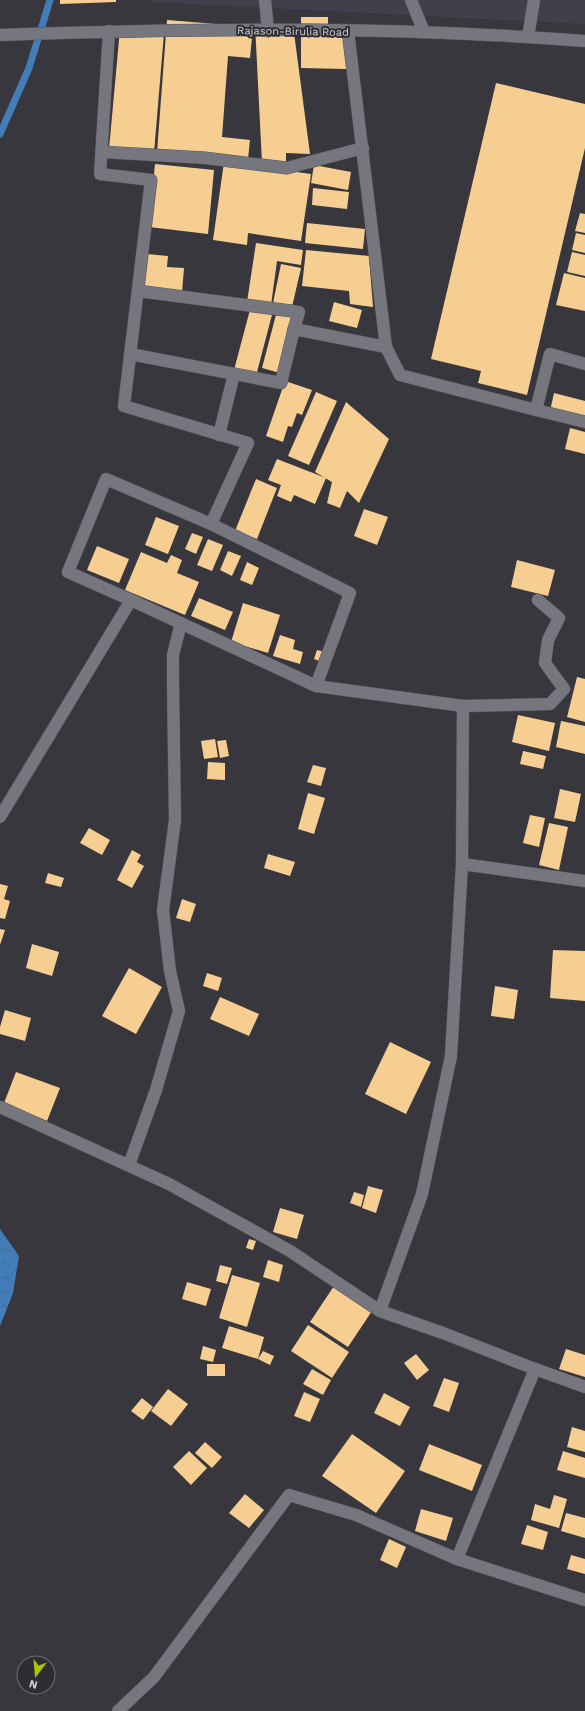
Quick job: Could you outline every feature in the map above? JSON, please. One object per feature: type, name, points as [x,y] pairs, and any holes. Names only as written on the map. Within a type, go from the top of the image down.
[{"type":"street","points":[[264,0],[268,30]]},
{"type":"street","points":[[411,0],[424,32]]},
{"type":"street","points":[[528,37],[534,0]]},
{"type":"street","name":"Rajason-Birulia Road","points":[[0,35],[109,31],[268,30],[424,32],[585,41]]},
{"type":"street","points":[[109,31],[100,174],[151,180],[124,406],[248,443],[211,524]]},
{"type":"street","points":[[348,32],[386,347],[400,375],[585,422]]},
{"type":"street","points":[[102,152],[205,158],[288,168],[363,148]]},
{"type":"street","points":[[130,354],[281,383],[299,312],[138,291]]},
{"type":"street","points":[[294,329],[386,347]]},
{"type":"street","points":[[536,410],[550,354],[585,364]]},
{"type":"street","points":[[219,435],[234,374]]},
{"type":"street","points":[[316,686],[350,593],[211,524],[106,479],[68,572],[316,686],[463,706],[550,704],[564,689],[545,663],[548,640],[559,618],[538,600]]},
{"type":"street","points":[[0,817],[131,600]]},
{"type":"street","points":[[129,1165],[156,1090],[179,1011],[170,971],[163,910],[175,820],[173,655],[181,623]]},
{"type":"street","points":[[380,1311],[422,1194],[451,1056],[462,864],[463,706]]},
{"type":"street","points":[[462,864],[585,881]]},
{"type":"street","points":[[0,1107],[169,1184],[290,1251],[380,1311],[443,1333],[585,1387]]},
{"type":"street","points":[[457,1559],[535,1369]]},
{"type":"street","points":[[118,1711],[154,1677],[289,1495],[356,1515],[457,1559],[585,1600]]},
{"type":"shaded area","points":[[151,0],[585,0],[585,24],[151,2]]},
{"type":"water","points":[[0,1229],[19,1256],[13,1293],[0,1326]]},
{"type":"building","points":[[60,0],[116,0],[116,2],[60,4]]},
{"type":"building","points":[[301,17],[328,17],[328,29],[346,29],[346,69],[301,68]]},
{"type":"building","points":[[167,20],[253,27],[250,58],[228,56],[222,137],[250,140],[248,159],[157,152]]},
{"type":"building","points":[[255,24],[293,25],[310,154],[286,153],[286,164],[262,163]]},
{"type":"building","points":[[120,29],[164,33],[154,153],[109,149]]},
{"type":"building","points":[[496,83],[585,104],[585,148],[527,395],[478,383],[481,371],[431,359]]},
{"type":"building","points":[[224,162],[311,174],[301,241],[248,233],[247,245],[213,240]]},
{"type":"building","points":[[155,164],[214,170],[208,234],[149,227]]},
{"type":"building","points":[[314,165],[351,172],[348,190],[311,183]]},
{"type":"building","points":[[313,188],[349,192],[347,209],[312,205]]},
{"type":"building","points":[[580,213],[585,214],[585,233],[575,231]]},
{"type":"building","points":[[307,223],[365,229],[363,249],[305,243]]},
{"type":"building","points":[[576,233],[585,235],[585,253],[572,250]]},
{"type":"building","points":[[256,243],[303,250],[301,265],[277,261],[271,305],[247,302]]},
{"type":"building","points":[[306,250],[369,256],[373,307],[350,304],[349,291],[302,286]]},
{"type":"building","points":[[572,252],[585,255],[585,276],[567,272]]},
{"type":"building","points":[[147,254],[168,256],[167,267],[184,268],[182,293],[144,290]]},
{"type":"building","points":[[281,264],[301,268],[292,307],[273,303]]},
{"type":"building","points":[[564,273],[585,278],[585,311],[556,305]]},
{"type":"building","points":[[334,302],[362,310],[357,328],[329,321]]},
{"type":"building","points":[[251,306],[273,311],[256,376],[234,370]]},
{"type":"building","points":[[277,311],[295,316],[280,373],[262,368]]},
{"type":"building","points":[[285,381],[312,390],[302,415],[297,413],[292,427],[288,426],[283,442],[266,436]]},
{"type":"building","points":[[316,392],[337,401],[309,465],[288,456]]},
{"type":"building","points":[[554,393],[585,401],[585,420],[550,411]]},
{"type":"building","points":[[346,402],[389,439],[359,503],[347,491],[340,508],[327,503],[332,482],[315,472]]},
{"type":"building","points":[[570,428],[585,432],[585,454],[565,449]]},
{"type":"building","points":[[277,459],[326,478],[315,504],[294,495],[291,502],[277,496],[281,485],[268,480]]},
{"type":"building","points":[[256,479],[277,488],[257,539],[235,531]]},
{"type":"building","points":[[364,509],[388,517],[377,545],[354,536]]},
{"type":"building","points":[[156,517],[179,526],[168,554],[145,545]]},
{"type":"building","points":[[192,533],[203,537],[196,554],[185,549]]},
{"type":"building","points":[[208,539],[223,545],[212,571],[197,565]]},
{"type":"building","points":[[97,546],[129,559],[119,583],[87,570]]},
{"type":"building","points":[[228,551],[241,556],[232,576],[220,570]]},
{"type":"building","points":[[141,552],[167,563],[171,555],[182,560],[177,573],[199,582],[185,615],[125,590]]},
{"type":"building","points":[[517,560],[555,570],[548,596],[511,587]]},
{"type":"building","points":[[247,562],[259,568],[252,585],[240,580]]},
{"type":"building","points":[[199,598],[233,612],[225,630],[191,616]]},
{"type":"building","points":[[243,603],[280,615],[268,653],[231,642]]},
{"type":"building","points":[[280,635],[295,640],[293,649],[303,652],[300,664],[273,656]]},
{"type":"building","points":[[317,650],[325,652],[322,662],[314,659]]},
{"type":"building","points":[[577,677],[585,679],[585,722],[567,717]]},
{"type":"building","points":[[518,715],[555,723],[549,751],[512,742]]},
{"type":"building","points":[[561,721],[585,726],[585,754],[556,747]]},
{"type":"building","points":[[215,739],[218,757],[204,759],[201,741]]},
{"type":"building","points":[[226,740],[229,756],[220,758],[217,741]]},
{"type":"building","points":[[523,751],[546,756],[543,769],[520,764]]},
{"type":"building","points":[[208,762],[225,763],[225,780],[207,779]]},
{"type":"building","points":[[313,765],[326,768],[321,786],[307,782]]},
{"type":"building","points":[[560,789],[581,794],[575,822],[554,818]]},
{"type":"building","points":[[308,793],[325,798],[314,834],[298,829]]},
{"type":"building","points":[[530,815],[545,818],[539,847],[523,843]]},
{"type":"building","points":[[549,823],[568,827],[559,870],[539,865]]},
{"type":"building","points":[[89,828],[110,840],[102,855],[80,843]]},
{"type":"building","points":[[132,850],[141,855],[137,862],[144,866],[132,888],[117,880]]},
{"type":"building","points":[[268,854],[295,862],[290,876],[264,868]]},
{"type":"building","points":[[48,873],[64,878],[61,887],[45,883]]},
{"type":"building","points":[[0,884],[8,886],[4,899],[10,901],[5,919],[0,918]]},
{"type":"building","points":[[182,899],[196,904],[190,922],[176,918]]},
{"type":"building","points":[[0,929],[5,930],[0,945]]},
{"type":"building","points":[[32,944],[59,952],[52,976],[26,968]]},
{"type":"building","points":[[553,950],[585,951],[585,1001],[550,998]]},
{"type":"building","points":[[129,968],[162,987],[136,1034],[102,1016]]},
{"type":"building","points":[[207,973],[222,978],[218,991],[203,986]]},
{"type":"building","points":[[495,986],[518,990],[514,1019],[491,1016]]},
{"type":"building","points":[[220,997],[259,1014],[249,1036],[210,1019]]},
{"type":"building","points":[[5,1010],[31,1018],[25,1041],[0,1034],[0,1027]]},
{"type":"building","points":[[390,1042],[431,1062],[406,1114],[365,1094]]},
{"type":"building","points":[[16,1072],[60,1088],[47,1121],[4,1103]]},
{"type":"building","points":[[368,1186],[383,1190],[376,1213],[362,1208]]},
{"type":"building","points":[[354,1192],[364,1195],[361,1207],[350,1203]]},
{"type":"building","points":[[280,1208],[304,1215],[297,1239],[273,1232]]},
{"type":"building","points":[[249,1239],[256,1241],[253,1250],[246,1248]]},
{"type":"building","points":[[268,1260],[283,1265],[279,1282],[263,1277]]},
{"type":"building","points":[[220,1265],[232,1268],[227,1284],[216,1281]]},
{"type":"building","points":[[232,1275],[260,1283],[247,1327],[219,1318]]},
{"type":"building","points":[[187,1282],[211,1289],[206,1306],[182,1299]]},
{"type":"building","points":[[334,1286],[372,1311],[348,1347],[310,1322]]},
{"type":"building","points":[[308,1325],[349,1352],[332,1378],[291,1351]]},
{"type":"building","points":[[229,1326],[264,1337],[258,1359],[222,1348]]},
{"type":"building","points":[[203,1346],[216,1350],[213,1362],[200,1359]]},
{"type":"building","points":[[566,1349],[585,1355],[585,1377],[559,1369]]},
{"type":"building","points":[[263,1351],[274,1356],[270,1365],[258,1359]]},
{"type":"building","points":[[416,1354],[429,1370],[417,1380],[404,1363]]},
{"type":"building","points":[[207,1364],[225,1364],[225,1376],[207,1376]]},
{"type":"building","points":[[312,1369],[331,1380],[323,1395],[303,1384]]},
{"type":"building","points":[[444,1378],[459,1383],[449,1412],[433,1406]]},
{"type":"building","points":[[168,1389],[188,1404],[171,1426],[151,1411]]},
{"type":"building","points":[[304,1392],[320,1399],[310,1422],[294,1416]]},
{"type":"building","points":[[384,1393],[410,1407],[400,1426],[374,1413]]},
{"type":"building","points":[[142,1398],[153,1407],[143,1420],[131,1411]]},
{"type":"building","points":[[572,1427],[585,1431],[585,1452],[567,1447]]},
{"type":"building","points":[[352,1434],[405,1471],[376,1513],[322,1476]]},
{"type":"building","points":[[205,1442],[222,1457],[212,1468],[195,1453]]},
{"type":"building","points":[[429,1444],[482,1465],[472,1491],[419,1470]]},
{"type":"building","points":[[189,1451],[207,1468],[191,1485],[173,1467]]},
{"type":"building","points":[[563,1451],[585,1458],[585,1478],[557,1470]]},
{"type":"building","points":[[245,1494],[264,1510],[249,1528],[229,1513]]},
{"type":"building","points":[[554,1495],[567,1499],[559,1528],[531,1520],[535,1504],[550,1509]]},
{"type":"building","points":[[421,1509],[453,1518],[446,1541],[415,1531]]},
{"type":"building","points":[[566,1513],[585,1518],[585,1538],[561,1531]]},
{"type":"building","points":[[527,1525],[548,1532],[543,1550],[521,1544]]},
{"type":"building","points":[[389,1539],[406,1547],[397,1568],[380,1560]]},
{"type":"building","points":[[571,1555],[585,1559],[585,1574],[567,1569]]},
{"type":"waterway","points":[[0,134],[29,68],[50,0]]}]
